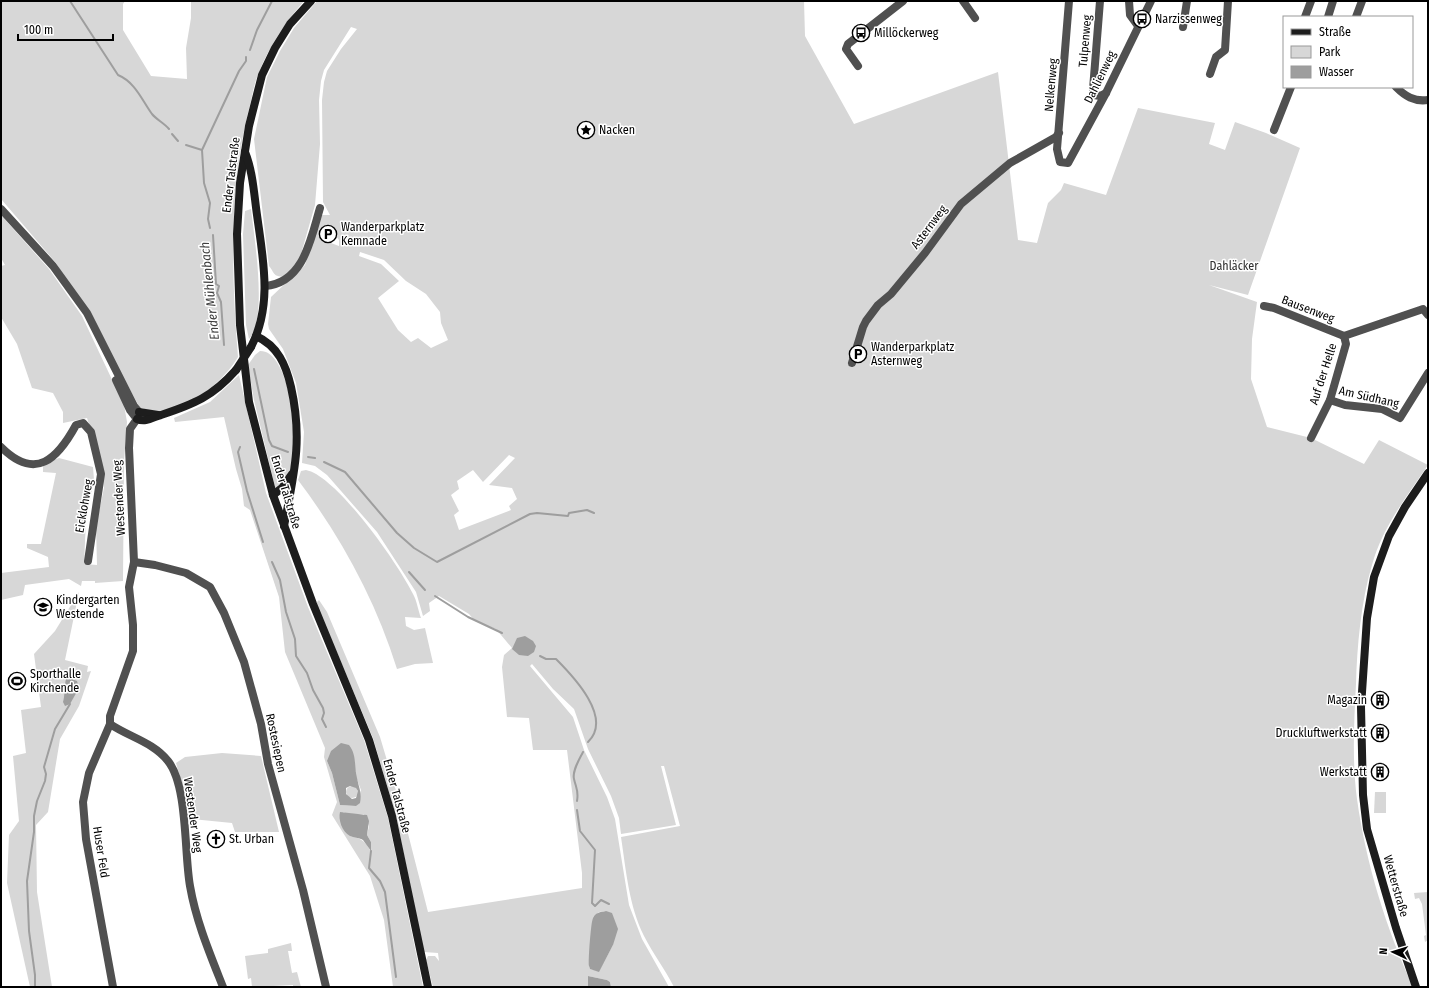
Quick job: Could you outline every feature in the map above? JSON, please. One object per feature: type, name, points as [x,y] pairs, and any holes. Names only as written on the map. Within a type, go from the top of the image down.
[{"type":"main road","name":"Ender Talstraße","points":[[311,1],[290,24],[275,48],[262,75],[244,149],[237,234],[239,311],[249,402],[273,495],[284,527],[312,604],[369,740],[392,816],[428,987]]},
{"type":"main road","points":[[138,416],[147,420],[176,411],[203,400],[226,382],[236,370],[251,347],[256,336],[263,312],[265,286],[251,172],[244,149]]},
{"type":"main road","points":[[256,336],[266,341],[278,351],[288,374],[296,407],[298,436],[295,468],[284,527]]},
{"type":"main road","points":[[273,495],[282,488],[295,468]]},
{"type":"main road","name":"Wetterstraße","points":[[1416,987],[1372,847],[1364,811],[1361,752],[1361,707],[1367,618],[1374,577],[1389,536],[1405,507],[1426,475]]},
{"type":"street","points":[[858,66],[846,49],[848,44],[903,1]]},
{"type":"street","points":[[963,1],[975,18]]},
{"type":"street","name":"Nelkenweg","points":[[1068,163],[1060,162],[1058,157],[1069,1]]},
{"type":"street","name":"Tulpenweg","points":[[1100,1],[1093,88],[1094,95],[1100,96],[1106,93]]},
{"type":"street","points":[[1129,1],[1130,15],[1138,26]]},
{"type":"street","name":"Dahlienweg","points":[[1068,163],[1106,93],[1151,1]]},
{"type":"street","points":[[1183,27],[1187,1]]},
{"type":"street","points":[[1210,74],[1216,57],[1225,50],[1228,1]]},
{"type":"street","points":[[1305,16],[1311,1]]},
{"type":"street","points":[[1328,16],[1333,1]]},
{"type":"street","points":[[1356,16],[1362,1]]},
{"type":"street","points":[[1274,130],[1291,88]]},
{"type":"street","points":[[1397,88],[1408,98],[1421,101],[1428,100]]},
{"type":"street","name":"Asternweg","points":[[852,363],[866,321],[878,305],[891,294],[925,253],[961,204],[1010,163],[1056,137],[1059,133]]},
{"type":"street","points":[[265,286],[275,285],[285,280],[302,263],[320,208]]},
{"type":"street","points":[[1,209],[52,266],[87,314],[110,361],[112,372],[122,396],[133,416],[138,416]]},
{"type":"street","name":"Bausenweg","points":[[1264,306],[1274,308],[1344,336]]},
{"type":"street","name":"Auf der Helle","points":[[1311,438],[1330,400],[1346,344],[1344,336],[1423,308],[1428,315]]},
{"type":"street","name":"Am Südhang","points":[[1330,400],[1345,405],[1382,409],[1400,418],[1428,373]]},
{"type":"street","name":"Westender Weg","points":[[138,416],[130,428],[129,448],[134,562],[129,587],[133,625],[133,651],[110,716],[110,724],[146,742],[159,751],[168,760],[177,776],[190,886],[199,925],[223,987]]},
{"type":"street","name":"Eicklohweg","points":[[1,447],[20,462],[41,462],[50,460],[58,454],[66,444],[76,424],[83,423],[92,432],[101,474],[88,561]]},
{"type":"street","name":"Rostesiepen","points":[[134,562],[155,565],[186,573],[210,587],[224,613],[244,662],[261,724],[269,770],[303,890],[326,987]]},
{"type":"street","name":"Huser Feld","points":[[110,724],[89,773],[83,802],[86,839],[113,987]]},
{"type":"green space","points":[[1,1],[125,1],[123,4],[123,30],[151,76],[187,79],[186,48],[191,18],[191,1],[304,1],[278,35],[263,62],[255,82],[244,132],[235,195],[233,261],[238,357],[224,376],[214,385],[193,400],[181,406],[169,410],[156,411],[140,408],[56,263],[1,199]]},
{"type":"green space","name":"Dahläcker","points":[[317,1],[804,1],[805,36],[854,124],[998,72],[1018,240],[1037,243],[1048,203],[1061,190],[1064,183],[1106,195],[1138,108],[1215,123],[1209,144],[1225,150],[1235,122],[1266,133],[1300,148],[1248,295],[1209,285],[1257,302],[1252,339],[1251,379],[1267,427],[1311,438],[1364,464],[1379,440],[1428,465],[1382,538],[1376,551],[1368,579],[1360,624],[1357,655],[1354,727],[1355,785],[1366,848],[1386,919],[1413,987],[674,987],[644,936],[635,913],[631,900],[621,837],[680,826],[664,766],[661,766],[676,825],[621,834],[619,818],[611,796],[588,749],[574,709],[553,689],[532,664],[530,666],[573,717],[584,750],[607,797],[615,819],[629,905],[642,939],[669,987],[611,987],[610,982],[607,980],[588,976],[588,987],[433,987],[426,960],[428,956],[435,956],[439,961],[438,953],[424,952],[396,816],[373,738],[316,603],[319,600],[327,612],[380,737],[403,814],[428,912],[582,888],[582,873],[567,750],[533,750],[529,718],[507,717],[502,667],[504,655],[512,648],[496,629],[475,621],[469,614],[439,596],[429,603],[430,611],[423,616],[416,592],[377,532],[327,475],[315,466],[302,463],[304,432],[296,383],[283,349],[269,329],[268,324],[271,297],[305,265],[321,215],[330,215],[323,202],[322,100],[324,82],[327,71],[341,49],[357,29],[351,27],[324,70],[319,100],[320,144],[315,205],[299,261],[284,277],[280,277],[274,274],[269,266],[254,139],[267,77],[294,28]],"holes":[[[322,228],[332,230],[339,240],[339,246],[320,239]],[[360,252],[384,260],[406,281],[426,294],[440,312],[441,323],[448,340],[431,348],[418,338],[411,342],[398,330],[378,298],[399,281],[381,264],[359,256]],[[509,455],[515,458],[489,485],[512,488],[517,499],[509,506],[511,510],[459,530],[454,515],[459,511],[451,495],[459,489],[457,481],[473,470],[483,482]],[[606,911],[613,945],[599,971],[590,969],[589,966],[593,917],[599,912]]]},
{"type":"green space","points":[[251,209],[257,257],[259,297],[255,329],[249,339],[246,325],[243,234],[245,211]]},
{"type":"green space","points":[[1,215],[49,269],[82,316],[124,405],[127,422],[124,462],[123,581],[95,583],[95,581],[82,581],[81,586],[69,579],[25,585],[23,595],[1,600],[1,573],[49,567],[48,557],[27,548],[27,544],[41,544],[56,473],[43,472],[43,464],[59,458],[93,467],[94,480],[86,520],[84,564],[97,565],[96,526],[104,488],[102,464],[87,418],[63,423],[63,412],[53,393],[32,388],[17,344],[1,317],[1,266],[5,265],[1,258]]},
{"type":"green space","points":[[260,351],[269,354],[276,361],[282,372],[291,399],[295,425],[294,448],[290,471],[286,479],[276,491],[254,400],[248,365]]},
{"type":"green space","points":[[239,375],[266,493],[308,607],[364,740],[388,818],[423,987],[393,987],[384,920],[370,876],[332,815],[337,802],[324,757],[325,748],[285,652],[279,597],[250,510],[244,506],[242,489],[224,417],[175,422],[174,418],[210,402]],"holes":[[[327,761],[356,771],[356,777],[361,790],[356,806],[340,805],[332,773]],[[343,812],[350,815],[364,814],[369,826],[367,835],[371,842],[370,850],[362,840],[350,836]]]},
{"type":"green space","points":[[306,470],[319,476],[350,504],[395,563],[414,597],[421,618],[405,617],[406,626],[414,630],[425,628],[433,663],[415,664],[397,669],[379,619],[356,570],[329,524],[298,480],[301,471]]},
{"type":"green space","points":[[79,592],[65,660],[88,666],[87,672],[91,671],[79,706],[60,739],[48,812],[36,825],[37,892],[52,987],[30,987],[7,883],[9,835],[19,821],[13,756],[26,753],[21,710],[41,707],[34,654],[55,631]]},
{"type":"green space","points":[[222,753],[261,756],[279,832],[235,832],[232,823],[192,819],[176,763],[185,757]]},
{"type":"green space","points":[[350,786],[354,786],[358,792],[354,798],[350,798],[346,794],[346,790]]},
{"type":"green space","points":[[1375,792],[1386,792],[1386,813],[1374,813]]},
{"type":"green space","points":[[1428,892],[1428,940],[1425,942],[1424,936],[1426,935],[1422,904],[1419,898],[1415,899],[1414,893]]},
{"type":"green space","points":[[291,943],[292,951],[288,951],[292,973],[297,972],[301,987],[293,987],[293,985],[252,987],[251,978],[248,979],[245,956],[268,953],[268,949]]},
{"type":"water","points":[[525,636],[533,641],[536,646],[534,652],[528,656],[519,655],[512,649],[517,638]]},
{"type":"water","points":[[69,678],[77,681],[79,688],[70,704],[65,706],[63,702],[65,682],[66,679]]},
{"type":"water","points":[[341,743],[349,745],[352,749],[361,799],[360,803],[356,806],[340,805],[332,773],[327,761],[331,751]],"holes":[[[350,786],[356,788],[358,791],[356,798],[352,799],[346,794],[346,788]]]},
{"type":"water","points":[[340,812],[367,815],[369,821],[367,835],[371,842],[371,851],[363,840],[350,836],[345,832],[340,822]]},
{"type":"water","points":[[606,911],[612,913],[618,929],[613,945],[599,972],[590,969],[589,966],[591,926],[595,915]]},
{"type":"water","points":[[588,976],[607,980],[610,982],[611,987],[588,987]]},
{"type":"waterway","points":[[70,1],[118,75],[134,87],[152,114],[169,129]]},
{"type":"waterway","name":"Ender Mühlenbach","points":[[250,50],[257,30],[272,1]]},
{"type":"waterway","name":"Ender Mühlenbach","points":[[210,228],[208,219],[210,203],[204,183],[202,150],[239,71],[246,61],[246,57]]},
{"type":"waterway","points":[[172,134],[178,141]]},
{"type":"waterway","points":[[186,145],[202,150]]},
{"type":"waterway","name":"Ender Mühlenbach","points":[[213,235],[216,284],[219,286],[217,293],[221,302],[224,345]]},
{"type":"waterway","points":[[254,369],[269,440],[272,446],[288,452]]},
{"type":"waterway","name":"Ender Mühlenbach","points":[[240,447],[238,452],[247,491],[263,542]]},
{"type":"waterway","points":[[308,457],[315,458]]},
{"type":"waterway","points":[[324,462],[345,472],[397,533],[414,548],[437,562],[530,514],[537,513],[568,516],[569,513],[587,510],[594,513]]},
{"type":"waterway","name":"Ender Mühlenbach","points":[[272,562],[280,580],[286,612],[295,639],[296,656],[307,673],[313,690],[323,708],[324,713],[322,719],[326,727]]},
{"type":"waterway","points":[[409,572],[425,590]]},
{"type":"waterway","points":[[435,596],[468,617],[502,633]]},
{"type":"waterway","points":[[540,656],[546,659],[556,659],[572,676],[588,698],[594,710],[596,721],[595,732],[588,742]]},
{"type":"waterway","points":[[35,987],[35,975],[29,931],[27,881],[34,832],[34,816],[37,801],[45,781],[46,774],[44,767],[55,729],[70,704]]},
{"type":"waterway","points":[[577,801],[578,798],[574,773],[583,752]]},
{"type":"waterway","points":[[577,810],[580,831],[595,850],[592,903],[595,906],[601,900],[609,904]]},
{"type":"waterway","name":"Ender Mühlenbach","points":[[371,851],[369,868],[380,881],[385,892],[396,977]]},
{"type":"place","name":"Narzissenweg","points":[[1142,19]]},
{"type":"place","name":"Millöckerweg","points":[[861,33]]},
{"type":"place","name":"Nacken","points":[[586,130]]},
{"type":"place","name":"Wanderparkplatz Kemnade","points":[[328,234]]},
{"type":"place","name":"Wanderparkplatz Asternweg","points":[[858,354]]},
{"type":"place","name":"Kindergarten Westende","points":[[43,607]]},
{"type":"place","name":"Sporthalle Kirchende","points":[[17,681]]},
{"type":"place","name":"Magazin","points":[[1380,700]]},
{"type":"place","name":"Druckluftwerkstatt","points":[[1380,733]]},
{"type":"place","name":"Werkstatt","points":[[1380,772]]},
{"type":"place","name":"St. Urban","points":[[216,839]]}]
